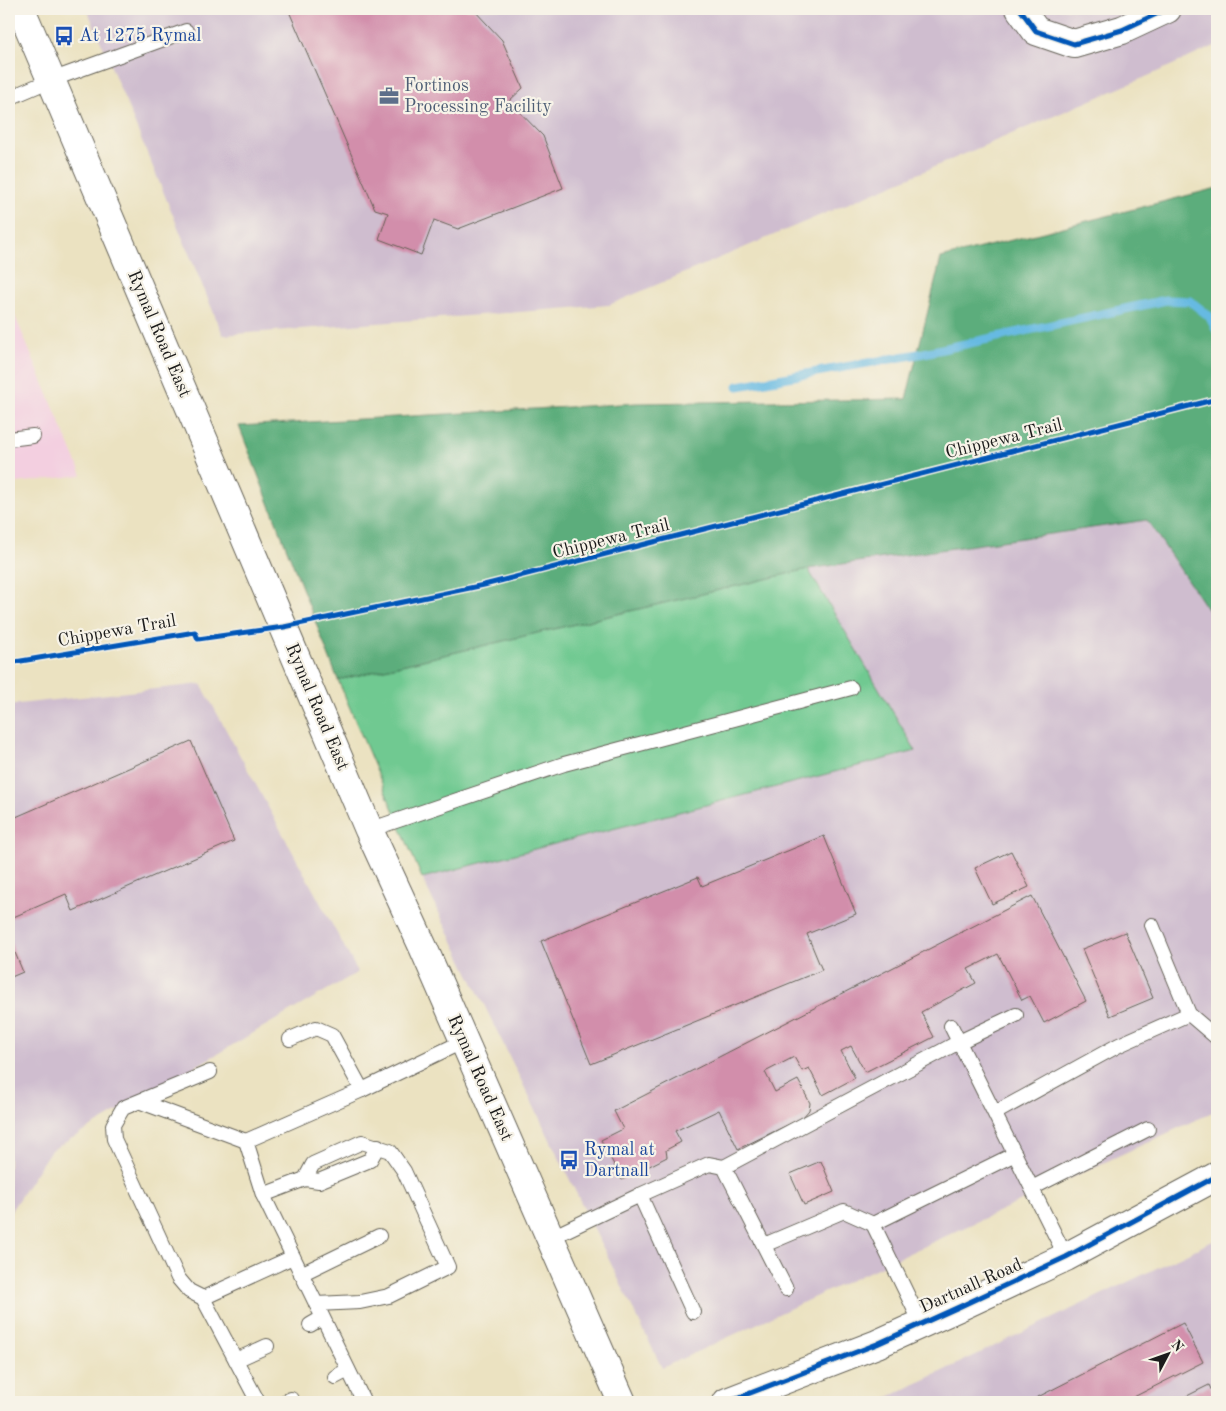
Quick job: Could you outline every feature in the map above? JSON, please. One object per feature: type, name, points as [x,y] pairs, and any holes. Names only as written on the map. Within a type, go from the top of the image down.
[{"type":"main road","name":"Rymal Road East","points":[[21,9],[369,830],[423,947],[622,1402]]},
{"type":"main road","points":[[1020,9],[1036,31],[1074,44],[1122,30],[1166,9]]},
{"type":"main road","name":"Dartnall Road","points":[[727,1402],[877,1344],[961,1306],[1066,1257],[1217,1176]]},
{"type":"lane","points":[[9,98],[51,80],[186,31]]},
{"type":"lane","points":[[9,439],[33,436]]},
{"type":"lane","points":[[369,830],[564,764],[851,688]]},
{"type":"lane","points":[[1152,925],[1188,1014],[1217,1038]]},
{"type":"lane","points":[[995,1113],[1119,1045],[1188,1014]]},
{"type":"lane","points":[[550,1238],[709,1164],[724,1167],[959,1042],[1016,1015]]},
{"type":"lane","points":[[951,1026],[1066,1257]]},
{"type":"lane","points":[[290,1039],[316,1028],[332,1035],[362,1090]]},
{"type":"lane","points":[[141,1102],[246,1141],[362,1090],[464,1041]]},
{"type":"lane","points":[[210,1072],[123,1108],[113,1124],[114,1139],[178,1278],[189,1291],[203,1298],[258,1402]]},
{"type":"lane","points":[[1032,1188],[1148,1129]]},
{"type":"lane","points":[[246,1141],[263,1195],[364,1402]]},
{"type":"lane","points":[[306,1179],[313,1164],[362,1142],[390,1151],[404,1172],[448,1267],[389,1296],[360,1302],[316,1304]]},
{"type":"lane","points":[[263,1195],[306,1179],[319,1181],[370,1160],[378,1146]]},
{"type":"lane","points":[[873,1224],[1015,1154]]},
{"type":"lane","points":[[724,1167],[786,1289]]},
{"type":"lane","points":[[640,1195],[693,1312]]},
{"type":"lane","points":[[764,1245],[844,1211],[873,1224],[921,1323]]},
{"type":"lane","points":[[301,1274],[380,1236]]},
{"type":"lane","points":[[203,1298],[293,1257]]},
{"type":"lane","points":[[310,1325],[322,1318]]},
{"type":"lane","points":[[236,1360],[267,1346]]},
{"type":"lane","points":[[335,1377],[348,1370]]},
{"type":"shaded area","points":[[87,9],[1217,9],[1217,45],[609,305],[223,335]]},
{"type":"shaded area","points":[[9,302],[82,475],[9,484]]},
{"type":"shaded area","points":[[1147,520],[1217,624],[1217,1110],[662,1368],[422,878],[916,751],[808,569]]},
{"type":"shaded area","points":[[201,684],[358,972],[50,1151],[9,1214],[9,705]]},
{"type":"shaded area","points":[[1217,1239],[1217,1402],[878,1402]]},
{"type":"green space","points":[[1217,188],[1217,624],[1147,520],[808,569],[338,680],[239,426],[637,403],[906,399],[941,258]]},
{"type":"green space","points":[[808,569],[916,751],[422,878],[338,680]]},
{"type":"building","points":[[288,9],[473,9],[502,40],[523,88],[509,101],[543,136],[563,188],[458,229],[434,220],[421,255],[379,239],[388,213],[375,209]]},
{"type":"building","points":[[191,741],[234,841],[73,911],[66,894],[9,919],[9,820]]},
{"type":"building","points":[[824,836],[856,914],[807,934],[822,970],[591,1064],[541,941],[698,877],[702,886]]},
{"type":"building","points":[[1011,851],[1029,887],[992,904],[975,868]]},
{"type":"building","points":[[1032,896],[1086,1001],[1044,1023],[1030,996],[1022,1000],[998,954],[968,969],[976,983],[921,1012],[934,1037],[865,1072],[851,1046],[841,1051],[855,1078],[823,1095],[809,1068],[802,1071],[794,1057],[765,1072],[775,1092],[798,1080],[810,1103],[809,1110],[802,1118],[738,1149],[719,1110],[675,1131],[681,1142],[666,1150],[667,1157],[622,1180],[601,1140],[623,1129],[614,1111]]},
{"type":"building","points":[[1125,932],[1153,998],[1110,1016],[1082,949]]},
{"type":"building","points":[[9,938],[23,972],[9,978]]},
{"type":"building","points":[[821,1161],[834,1192],[804,1205],[790,1174]]},
{"type":"building","points":[[1183,1323],[1203,1362],[1124,1402],[1036,1402],[1034,1399]]},
{"type":"building","points":[[1209,1385],[1217,1402],[1175,1402]]},
{"type":"waterway","points":[[738,386],[924,353],[1166,300],[1190,301],[1209,316],[1217,331]]},
{"type":"cycle path","points":[[1020,9],[1036,31],[1074,44],[1122,30],[1167,9]]},
{"type":"cycle path","name":"Chippewa Trail","points":[[9,663],[195,632],[198,639],[284,627],[484,585],[1217,399]]},
{"type":"cycle path","points":[[727,1402],[877,1344],[961,1306],[1066,1257],[1217,1176]]},
{"type":"place","name":"At 1275 Rymal","points":[[64,36]]},
{"type":"place","name":"Fortinos Processing Facility","points":[[389,96]]},
{"type":"place","name":"Rymal at Dartnall","points":[[569,1160]]}]
